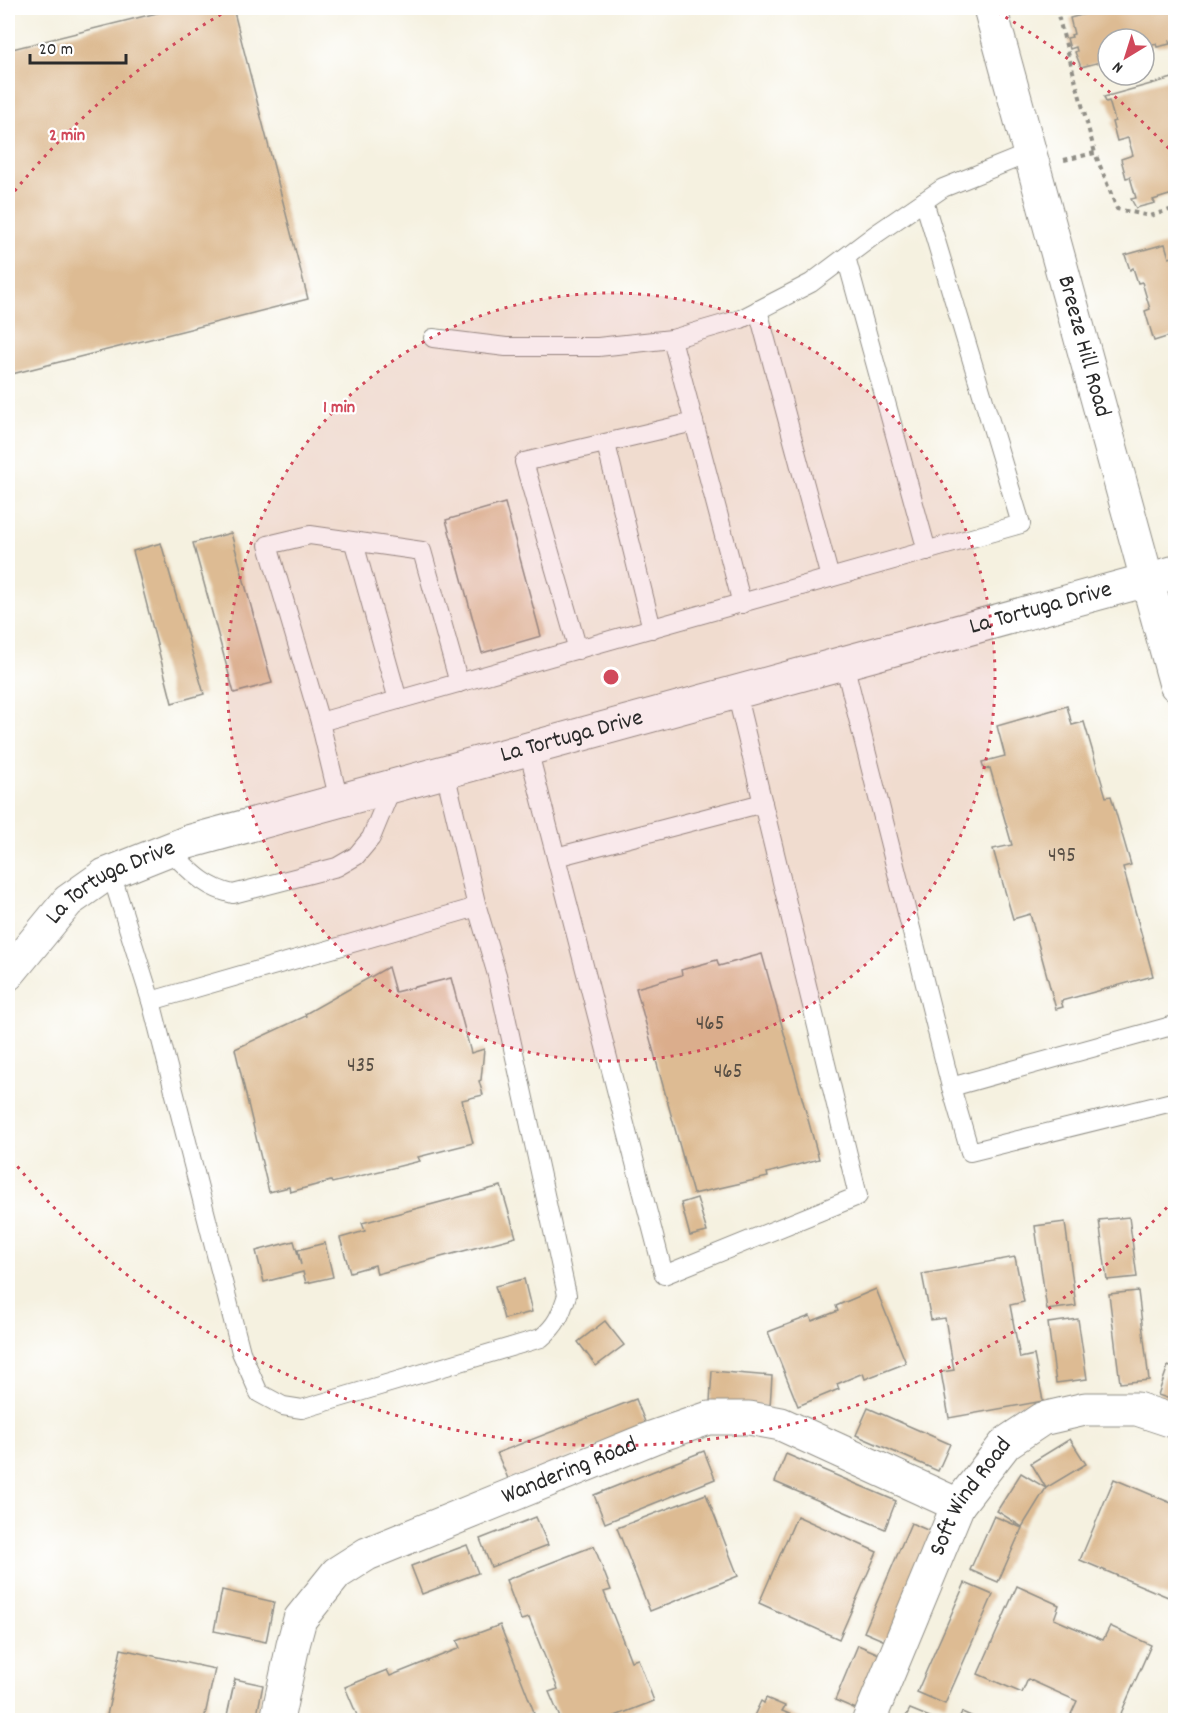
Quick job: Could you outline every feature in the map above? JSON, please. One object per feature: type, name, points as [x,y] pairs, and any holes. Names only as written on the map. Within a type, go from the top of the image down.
[{"type":"street","name":"Breeze Hill Road","points":[[990,8],[1032,160],[1161,576],[1176,685]]},
{"type":"street","name":"La Tortuga Drive","points":[[8,974],[68,901],[111,873],[188,842],[1161,576]]},
{"type":"street","name":"Soft Wind Road","points":[[869,1720],[958,1505],[1006,1443],[1042,1419],[1085,1409],[1137,1409],[1176,1422]]},
{"type":"street","name":"Wandering Road","points":[[277,1720],[300,1619],[336,1573],[367,1554],[654,1437],[709,1419],[749,1418],[781,1424],[958,1505]]},
{"type":"lane","points":[[433,339],[506,347],[598,347],[672,339],[741,319],[811,283],[943,188],[1032,160]]},
{"type":"lane","points":[[320,722],[1021,524],[924,201]]},
{"type":"lane","points":[[846,257],[927,551]]},
{"type":"lane","points":[[758,310],[830,578]]},
{"type":"lane","points":[[672,339],[742,604]]},
{"type":"lane","points":[[578,650],[524,462],[694,422]]},
{"type":"lane","points":[[606,444],[652,628]]},
{"type":"lane","points":[[339,801],[320,722],[268,545],[310,535],[422,551],[459,683]]},
{"type":"lane","points":[[354,543],[399,700]]},
{"type":"lane","points":[[844,663],[951,1087],[970,1152],[1176,1101]]},
{"type":"lane","points":[[528,749],[664,1275],[858,1196],[736,692]]},
{"type":"lane","points":[[111,873],[151,1001],[242,1352],[259,1393],[283,1406],[302,1409],[542,1338],[554,1328],[567,1295],[497,975],[477,907],[445,772]]},
{"type":"lane","points":[[169,849],[197,877],[216,890],[233,894],[337,867],[356,856],[371,838],[392,787]]},
{"type":"lane","points":[[556,857],[763,803]]},
{"type":"lane","points":[[151,1001],[477,907]]},
{"type":"lane","points":[[951,1087],[1175,1025]]},
{"type":"path","points":[[1056,8],[1095,153],[1117,209],[1150,216],[1176,208]]},
{"type":"path","points":[[1032,160],[1095,153]]},
{"type":"building","points":[[177,8],[233,8],[308,299],[8,375],[8,50]]},
{"type":"building","points":[[1108,8],[1176,8],[1176,44],[1174,40],[1169,41],[1170,44],[1157,47],[1156,27],[1096,27],[1096,63],[1081,67],[1075,52],[1076,47],[1070,49],[1067,38],[1074,34],[1070,18]]},
{"type":"building","points":[[1176,77],[1176,193],[1153,200],[1155,203],[1136,208],[1131,199],[1136,198],[1130,177],[1126,178],[1121,159],[1133,155],[1128,138],[1117,141],[1112,122],[1115,121],[1109,101],[1106,102],[1104,97],[1140,87],[1156,87],[1156,83]]},
{"type":"building","points":[[1165,244],[1169,258],[1176,256],[1176,334],[1154,341],[1145,311],[1150,309],[1142,282],[1138,283],[1125,255]]},
{"type":"building","points":[[505,503],[541,636],[482,653],[446,520]]},
{"type":"building","points":[[231,533],[272,683],[234,693],[193,543]]},
{"type":"building","points":[[161,543],[204,694],[172,703],[133,551]]},
{"type":"building","points":[[1067,706],[1072,725],[1084,722],[1106,797],[1111,796],[1131,865],[1123,867],[1153,976],[1061,1001],[1063,1007],[1056,1009],[1030,914],[1013,919],[993,849],[1012,845],[990,768],[984,770],[982,762],[1005,756],[997,726]]},
{"type":"building","points":[[762,954],[819,1159],[767,1173],[768,1177],[693,1194],[636,988],[682,975],[681,970],[717,960],[719,966]]},
{"type":"building","points":[[388,967],[395,992],[451,978],[471,1053],[484,1049],[481,1080],[479,1081],[483,1095],[462,1100],[473,1143],[418,1157],[420,1161],[332,1183],[331,1181],[290,1192],[289,1187],[269,1192],[235,1049],[306,1016],[305,1014]]},
{"type":"building","points":[[501,1186],[516,1237],[377,1274],[375,1265],[350,1272],[340,1238],[365,1231],[362,1223]]},
{"type":"building","points":[[697,1198],[707,1232],[690,1236],[681,1203]]},
{"type":"building","points":[[1129,1217],[1137,1277],[1107,1280],[1099,1220]]},
{"type":"building","points":[[1065,1222],[1076,1306],[1047,1310],[1035,1226]]},
{"type":"building","points":[[294,1241],[301,1265],[298,1250],[325,1243],[333,1277],[306,1283],[303,1272],[264,1282],[256,1251]]},
{"type":"building","points":[[1015,1257],[1024,1302],[1010,1305],[1020,1358],[1034,1355],[1043,1401],[949,1418],[941,1372],[954,1370],[945,1318],[931,1320],[922,1274]]},
{"type":"building","points":[[524,1279],[532,1312],[504,1319],[495,1286]]},
{"type":"building","points":[[876,1289],[906,1363],[865,1379],[863,1373],[837,1384],[839,1389],[798,1406],[768,1332],[810,1316],[812,1321],[838,1311],[836,1306]]},
{"type":"building","points":[[1138,1291],[1149,1380],[1120,1383],[1109,1294]]},
{"type":"building","points":[[1078,1319],[1087,1379],[1056,1383],[1048,1323]]},
{"type":"building","points":[[605,1321],[624,1345],[596,1366],[578,1342]]},
{"type":"building","points":[[1168,1366],[1176,1369],[1176,1401],[1158,1395]]},
{"type":"building","points":[[712,1371],[772,1376],[770,1407],[710,1402]]},
{"type":"building","points":[[636,1399],[647,1427],[509,1481],[497,1453]]},
{"type":"building","points":[[868,1408],[950,1444],[938,1471],[856,1435]]},
{"type":"building","points":[[1070,1439],[1086,1464],[1046,1488],[1031,1463]]},
{"type":"building","points":[[704,1451],[715,1479],[605,1523],[594,1495]]},
{"type":"building","points":[[786,1454],[896,1501],[885,1529],[775,1482]]},
{"type":"building","points":[[1021,1473],[1046,1488],[1022,1527],[997,1511]]},
{"type":"building","points":[[1114,1479],[1176,1505],[1176,1580],[1168,1597],[1080,1560]]},
{"type":"building","points":[[706,1494],[738,1576],[650,1611],[617,1528]]},
{"type":"building","points":[[797,1516],[877,1552],[839,1639],[759,1603]]},
{"type":"building","points":[[994,1516],[1022,1528],[998,1582],[970,1570]]},
{"type":"building","points":[[536,1517],[548,1545],[491,1567],[480,1539]]},
{"type":"building","points":[[911,1523],[939,1535],[892,1644],[864,1632]]},
{"type":"building","points":[[467,1545],[478,1573],[422,1594],[411,1566]]},
{"type":"building","points":[[594,1546],[611,1590],[604,1592],[631,1661],[638,1659],[654,1701],[605,1720],[561,1720],[549,1692],[558,1689],[529,1618],[521,1620],[506,1580]]},
{"type":"building","points":[[965,1583],[993,1595],[945,1704],[917,1692]]},
{"type":"building","points":[[1017,1586],[1059,1605],[1054,1619],[1103,1640],[1110,1626],[1151,1645],[1118,1720],[1086,1720],[1071,1714],[1077,1701],[1028,1679],[1022,1693],[978,1674]]},
{"type":"building","points":[[222,1590],[274,1602],[266,1642],[214,1631]]},
{"type":"building","points":[[500,1625],[534,1712],[514,1720],[359,1720],[345,1687],[387,1670],[390,1676],[460,1648],[457,1641]]},
{"type":"building","points":[[858,1645],[886,1657],[863,1712],[835,1700]]},
{"type":"building","points":[[121,1649],[215,1669],[204,1720],[106,1720]]},
{"type":"building","points":[[235,1679],[263,1685],[256,1720],[226,1720]]},
{"type":"building","points":[[766,1698],[785,1706],[782,1711],[804,1720],[752,1720],[761,1701],[764,1703]]},
{"type":"building","points":[[910,1709],[937,1720],[904,1720]]},
{"type":"building","points":[[962,1712],[980,1720],[958,1720]]}]
